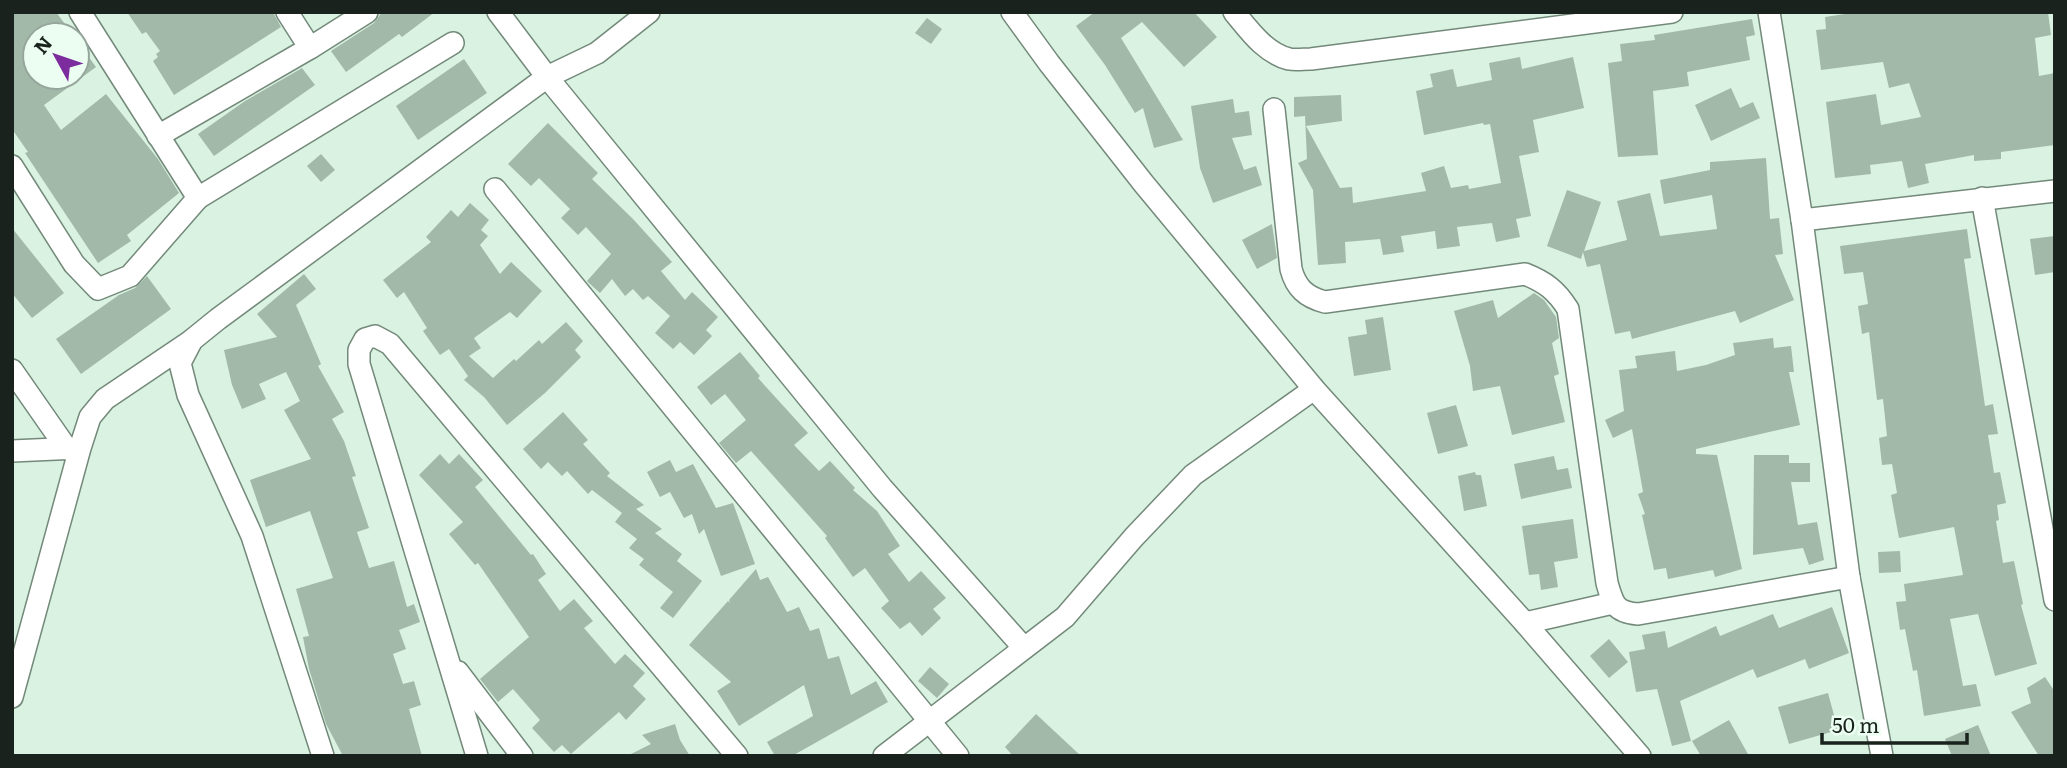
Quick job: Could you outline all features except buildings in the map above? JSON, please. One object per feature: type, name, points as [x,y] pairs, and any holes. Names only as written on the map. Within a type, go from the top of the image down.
[{"type":"street","points":[[287,12],[310,48]]},
{"type":"street","points":[[158,136],[367,12]]},
{"type":"street","points":[[498,12],[547,77],[873,477],[1024,648]]},
{"type":"street","points":[[12,697],[73,449],[90,417],[105,399],[192,340],[218,318],[547,77],[597,53],[649,12]]},
{"type":"street","points":[[1012,12],[1049,64],[1144,184],[1314,389],[1525,623],[1640,756]]},
{"type":"street","points":[[1234,12],[1254,36],[1271,50],[1289,59],[1311,59],[1672,12]]},
{"type":"street","points":[[1769,12],[1802,220],[1849,577],[1882,756]]},
{"type":"street","points":[[89,16],[158,136],[198,198]]},
{"type":"street","points":[[12,166],[74,264],[98,289],[130,276],[198,198],[453,43]]},
{"type":"street","points":[[1274,109],[1291,269],[1295,284],[1305,293],[1325,302],[1525,274],[1558,293],[1568,309],[1607,583],[1613,603],[1624,613],[1638,614],[1849,577]]},
{"type":"street","points":[[495,188],[958,756]]},
{"type":"street","points":[[1802,220],[2055,191]]},
{"type":"street","points":[[1982,198],[2055,600]]},
{"type":"street","points":[[477,756],[359,364],[359,350],[365,339],[375,336],[390,344],[737,756]]},
{"type":"street","points":[[192,340],[180,363],[188,396],[252,536],[323,756]]},
{"type":"street","points":[[12,369],[73,449]]},
{"type":"street","points":[[884,756],[1065,617],[1193,475],[1314,389]]},
{"type":"street","points":[[12,451],[73,449]]},
{"type":"street","points":[[1525,623],[1613,603]]},
{"type":"street","points":[[450,662],[522,756]]}]
